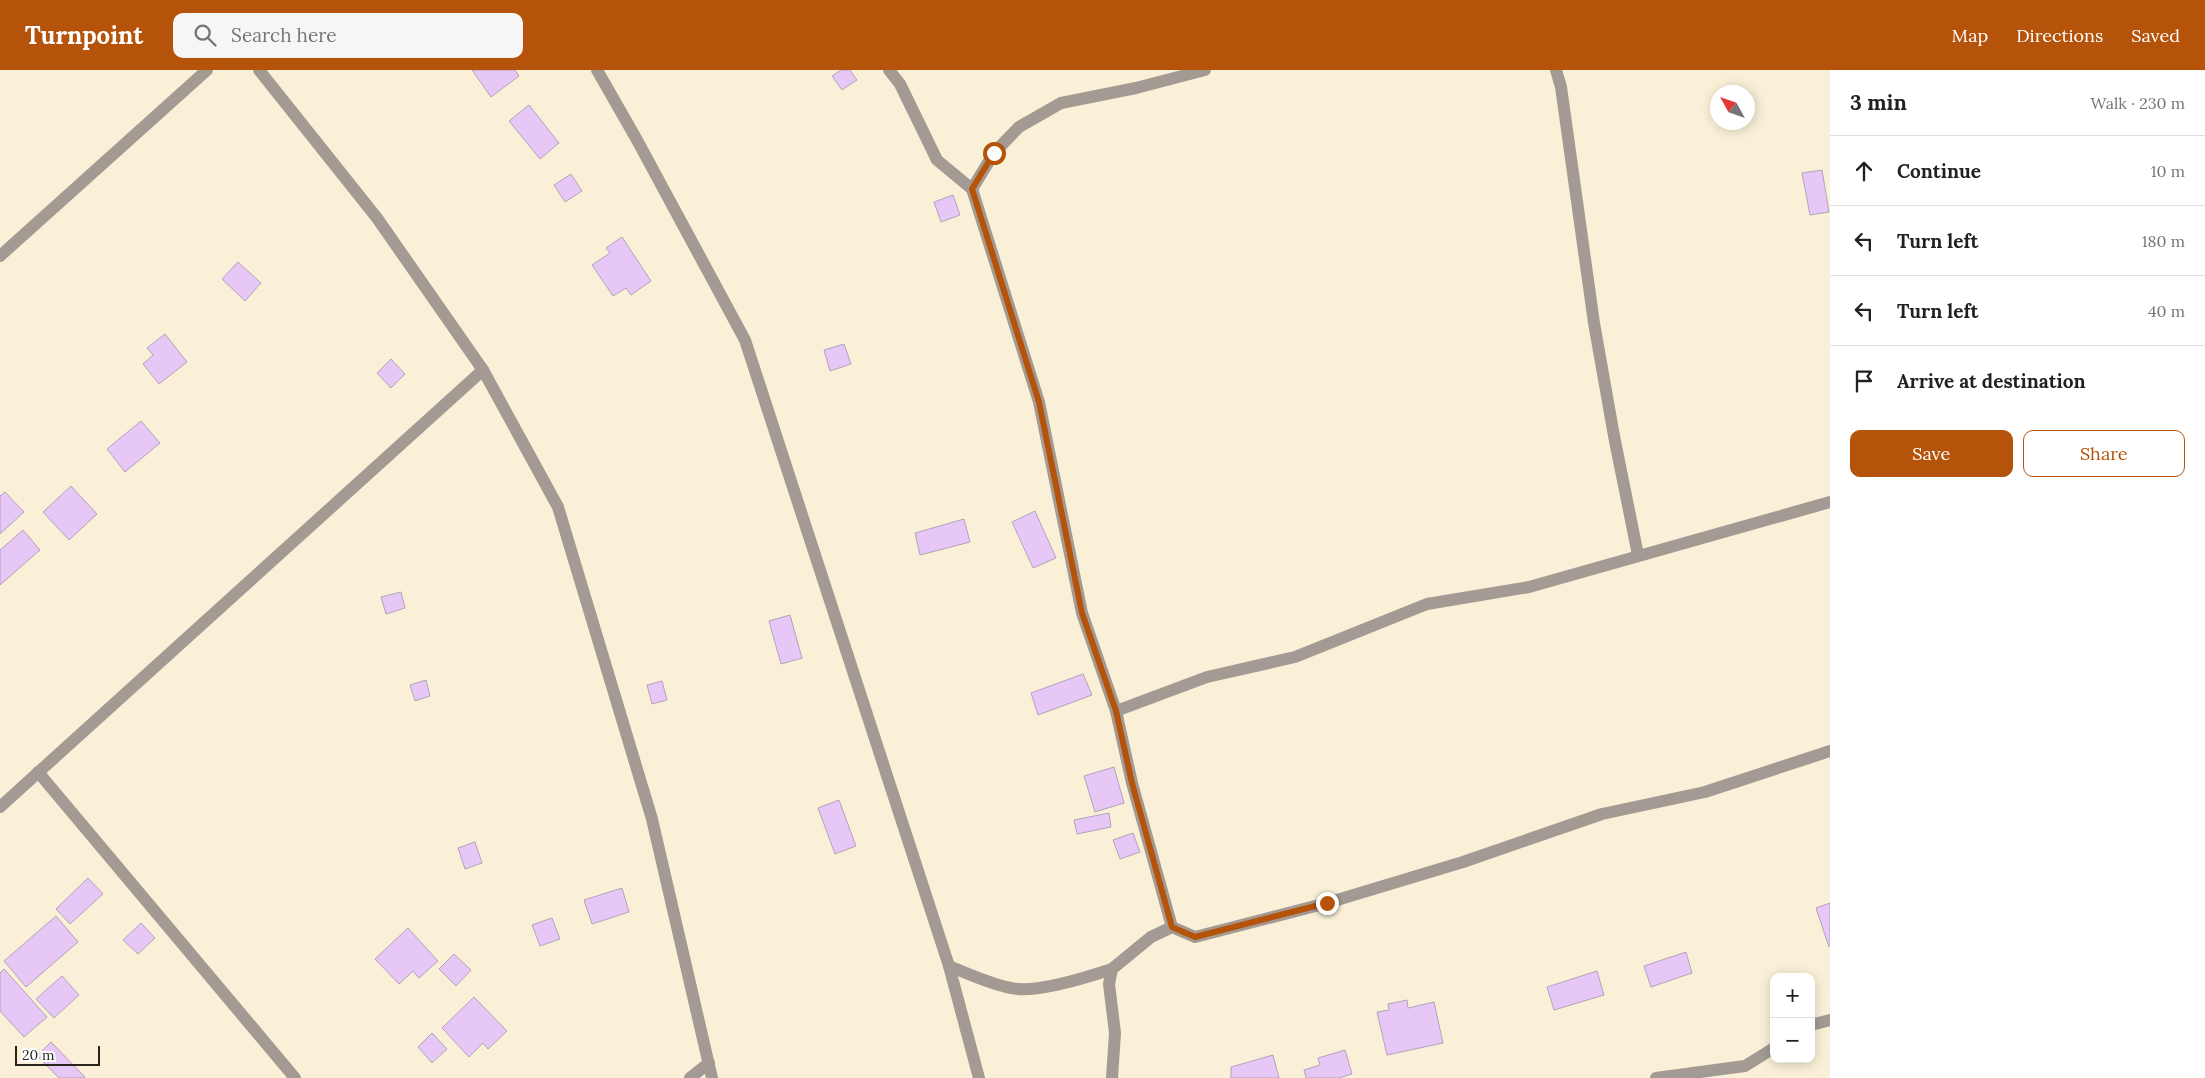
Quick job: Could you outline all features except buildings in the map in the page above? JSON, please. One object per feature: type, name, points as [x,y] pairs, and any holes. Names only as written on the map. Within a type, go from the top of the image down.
[{"type":"street","points":[[0,256],[207,70]]},
{"type":"street","points":[[259,70],[377,218],[483,370],[558,507],[652,819],[712,1078]]},
{"type":"street","points":[[597,70],[745,340],[949,966],[980,1078]]},
{"type":"street","points":[[889,70],[900,84],[937,160],[972,189],[1039,402],[1082,613],[1116,711],[1132,783],[1172,927]]},
{"type":"street","points":[[972,189],[994,153],[1019,127],[1061,103],[1136,88],[1205,70]]},
{"type":"street","points":[[1556,70],[1564,106],[1594,323],[1638,555]]},
{"type":"street","points":[[0,807],[483,370]]},
{"type":"street","points":[[1116,711],[1207,677],[1295,658],[1428,604],[1529,587],[1830,502]]},
{"type":"street","points":[[949,966],[1012,989],[1077,981],[1112,970],[1151,937],[1172,927],[1195,937],[1327,903],[1462,862],[1602,814],[1705,792],[1830,751]]},
{"type":"street","points":[[38,772],[295,1078]]},
{"type":"street","points":[[1112,970],[1109,984],[1115,1033],[1112,1078]]},
{"type":"street","points":[[1815,1024],[1830,1020]]},
{"type":"street","points":[[1656,1078],[1744,1066],[1770,1050]]},
{"type":"street","points":[[690,1078],[709,1062]]},
{"type":"route","points":[[994,153],[972,189],[1039,402],[1082,613],[1116,711],[1132,783],[1172,927],[1195,937],[1327,903]]}]
